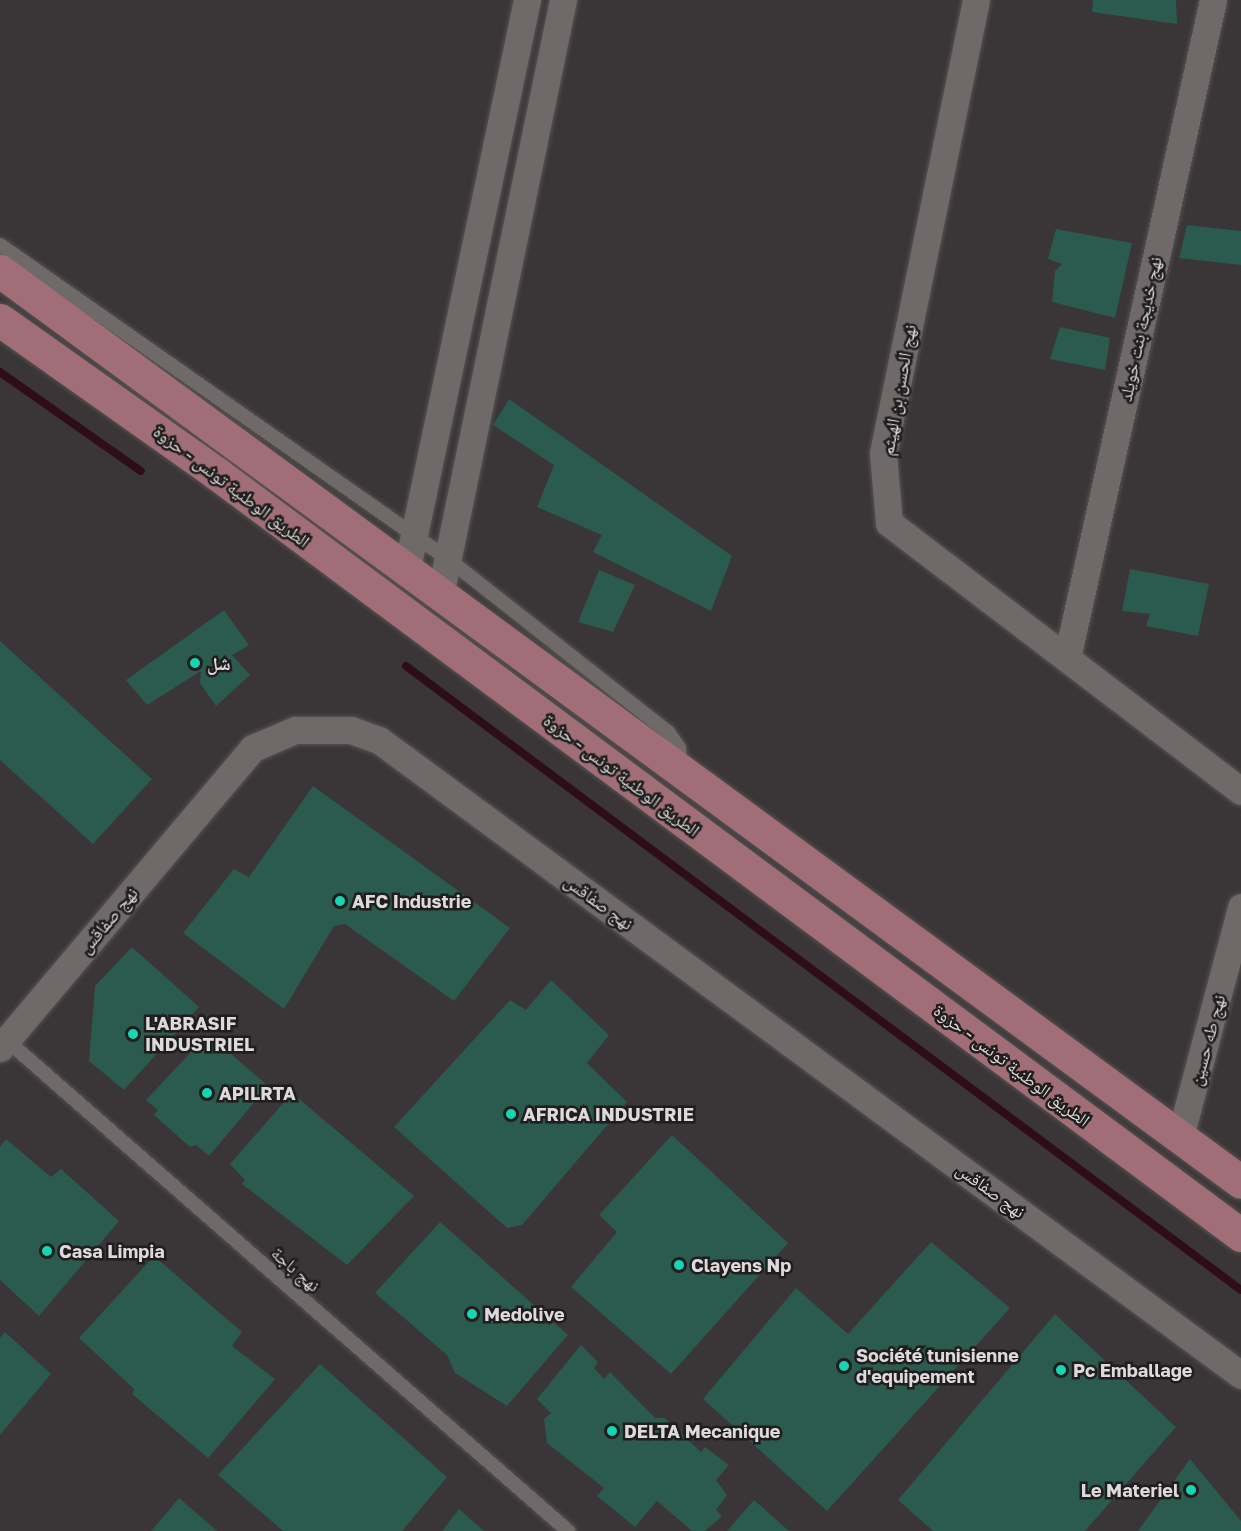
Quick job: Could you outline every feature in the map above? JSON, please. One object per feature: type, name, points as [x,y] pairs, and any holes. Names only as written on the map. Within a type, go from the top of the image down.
[{"type":"main road","name":"الطريق الوطنية تونس - حزوة","points":[[0,272],[441,591],[682,774],[1241,1182]]},
{"type":"main road","name":"الطريق الوطنية تونس - حزوة","points":[[0,320],[216,473],[1241,1235]]},
{"type":"street","points":[[407,568],[527,0]]},
{"type":"street","points":[[441,591],[563,0]]},
{"type":"street","name":"نهج الحسن بن الهيثم","points":[[976,0],[883,454],[889,523],[1241,791]]},
{"type":"street","name":"نهج خديجة بنت خويلد","points":[[1067,658],[1213,0]]},
{"type":"street","name":"نهج صفاقس","points":[[2,1041],[254,748],[295,730],[351,730],[379,740],[1241,1375]]},
{"type":"street","name":"نهج طه حسين","points":[[1180,1137],[1241,908]]},
{"type":"lane","points":[[0,245],[448,559],[668,732],[679,748],[682,774]]},
{"type":"lane","name":"نهج باجة","points":[[2,1041],[568,1531]]},
{"type":"building","points":[[1093,0],[1176,0],[1177,24],[1092,12]]},
{"type":"building","points":[[1187,225],[1241,231],[1241,265],[1179,258]]},
{"type":"building","points":[[1056,229],[1132,243],[1115,318],[1052,302],[1055,271],[1062,264],[1048,259]]},
{"type":"building","points":[[1060,327],[1110,338],[1105,370],[1050,359]]},
{"type":"building","points":[[509,399],[732,556],[711,611],[593,552],[602,535],[537,507],[554,465],[493,425]]},
{"type":"building","points":[[1130,569],[1209,584],[1198,636],[1146,626],[1150,614],[1122,611]]},
{"type":"building","points":[[599,570],[635,585],[613,632],[578,622]]},
{"type":"building","name":"شل","points":[[224,610],[249,645],[232,655],[250,675],[216,706],[200,683],[201,671],[147,705],[126,680]]},
{"type":"building","points":[[0,641],[152,779],[93,844],[0,760]]},
{"type":"building","name":"AFC Industrie","points":[[313,786],[510,928],[454,1001],[345,924],[334,926],[284,1009],[183,933],[234,869],[249,877]]},
{"type":"building","name":"L'ABRASIF INDUSTRIEL","points":[[132,947],[199,1007],[124,1090],[89,1061],[95,986]]},
{"type":"building","name":"AFRICA INDUSTRIE","points":[[551,980],[609,1035],[587,1063],[627,1102],[522,1225],[507,1228],[394,1127],[510,1000],[526,1010]]},
{"type":"building","name":"APILRTA","points":[[208,1034],[268,1086],[209,1156],[196,1145],[190,1147],[154,1115],[158,1110],[146,1100]]},
{"type":"building","points":[[292,1093],[414,1196],[347,1265],[242,1184],[245,1180],[230,1164]]},
{"type":"building","name":"Clayens Np","points":[[672,1135],[788,1243],[671,1374],[571,1287],[617,1232],[599,1215]]},
{"type":"building","name":"Casa Limpia","points":[[6,1139],[51,1177],[61,1169],[119,1221],[39,1316],[0,1280],[0,1147]]},
{"type":"building","name":"Medolive","points":[[440,1222],[568,1335],[507,1406],[455,1373],[447,1355],[375,1293]]},
{"type":"building","name":"Société tunisienne d'equipement","points":[[931,1242],[1010,1308],[827,1511],[703,1399],[796,1288],[848,1334]]},
{"type":"building","points":[[154,1256],[242,1332],[232,1346],[275,1379],[208,1458],[132,1394],[134,1389],[79,1338]]},
{"type":"building","name":"Pc Emballage","points":[[1055,1314],[1176,1427],[1085,1531],[933,1531],[898,1500]]},
{"type":"building","points":[[5,1332],[51,1374],[0,1435],[0,1338]]},
{"type":"building","name":"DELTA Mecanique","points":[[581,1345],[598,1362],[594,1368],[604,1379],[610,1372],[655,1418],[665,1418],[701,1452],[705,1447],[729,1465],[716,1480],[727,1495],[716,1510],[722,1516],[705,1531],[692,1531],[657,1501],[635,1527],[597,1496],[604,1488],[547,1443],[544,1419],[551,1413],[537,1399]]},
{"type":"building","points":[[320,1364],[447,1477],[402,1531],[283,1531],[218,1475]]},
{"type":"building","name":"Le Materiel","points":[[1190,1459],[1241,1521],[1241,1531],[1138,1531]]},
{"type":"building","points":[[179,1498],[217,1531],[151,1531]]},
{"type":"building","points":[[754,1500],[789,1531],[727,1531]]},
{"type":"building","points":[[459,1509],[484,1531],[442,1531]]},
{"type":"waterway","points":[[0,372],[141,471]]},
{"type":"waterway","points":[[406,666],[1241,1290]]},
{"type":"place","name":"شل","points":[[195,663]]},
{"type":"place","name":"AFC Industrie","points":[[340,901]]},
{"type":"place","name":"L'ABRASIF INDUSTRIEL","points":[[133,1034]]},
{"type":"place","name":"APILRTA","points":[[207,1093]]},
{"type":"place","name":"AFRICA INDUSTRIE","points":[[511,1114]]},
{"type":"place","name":"Casa Limpia","points":[[47,1251]]},
{"type":"place","name":"Clayens Np","points":[[679,1265]]},
{"type":"place","name":"Medolive","points":[[472,1314]]},
{"type":"place","name":"Société tunisienne d'equipement","points":[[844,1366]]},
{"type":"place","name":"Pc Emballage","points":[[1061,1370]]},
{"type":"place","name":"DELTA Mecanique","points":[[612,1431]]},
{"type":"place","name":"Le Materiel","points":[[1191,1490]]}]
